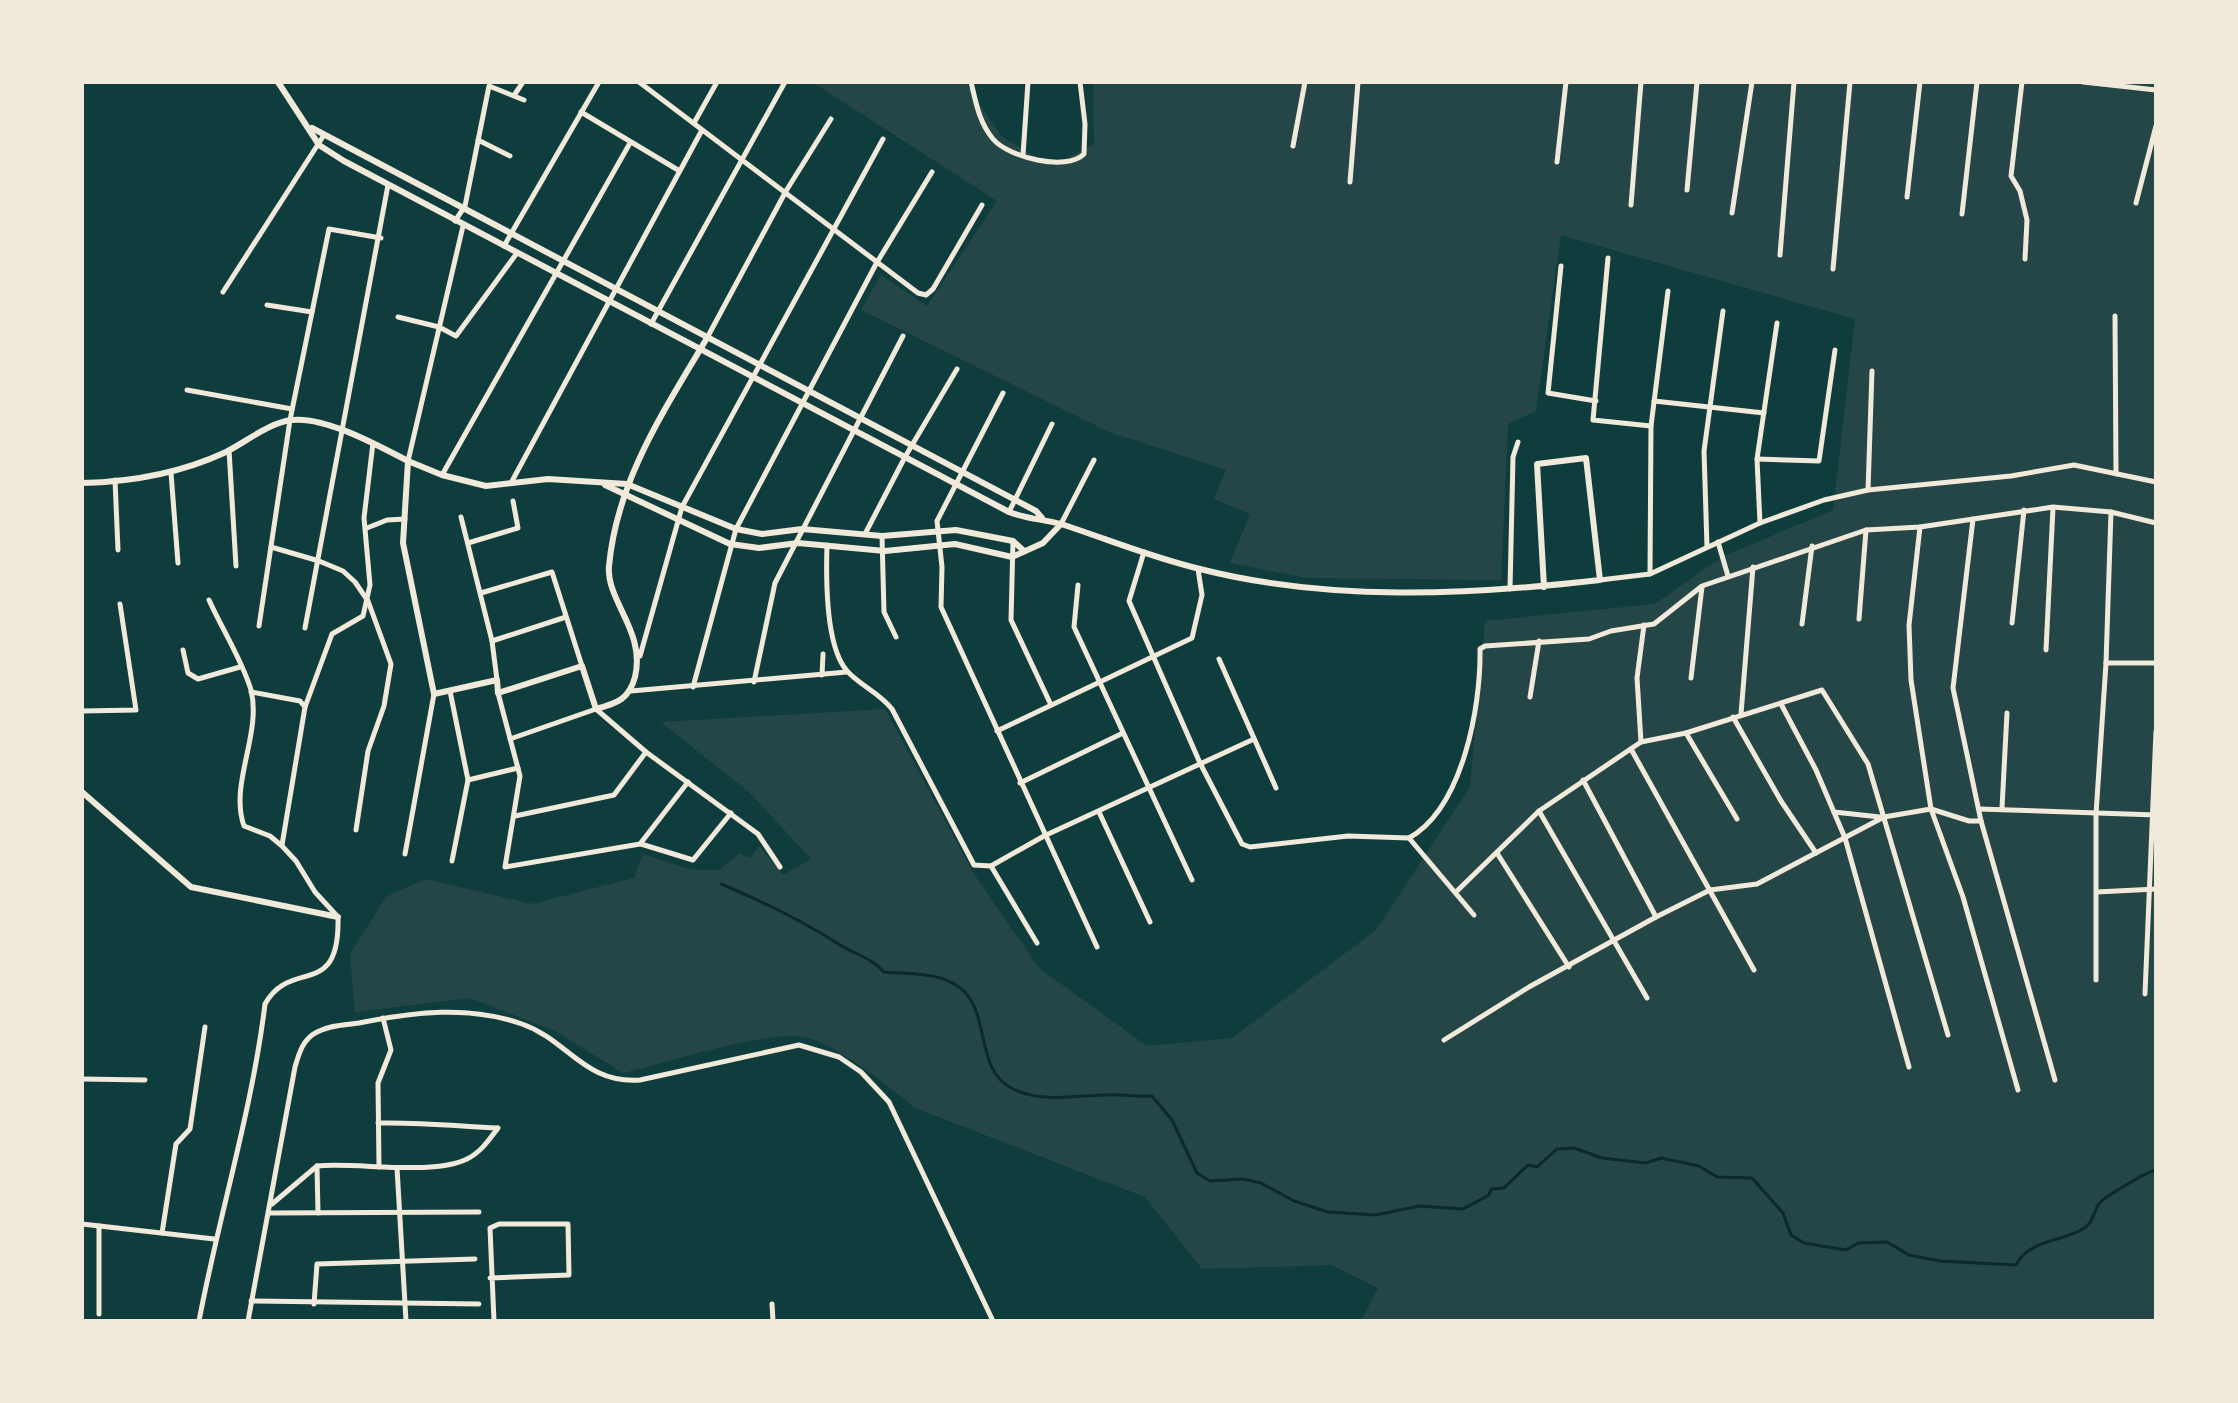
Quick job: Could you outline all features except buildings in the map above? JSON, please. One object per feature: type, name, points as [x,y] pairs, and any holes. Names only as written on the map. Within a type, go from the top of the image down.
[{"type":"main road","points":[[278,82],[319,145],[388,185],[1009,512],[1031,521],[1042,518]]},
{"type":"main road","points":[[309,126],[465,206],[511,235],[614,290],[1015,499],[1042,518],[1198,569],[1308,588],[1422,592],[1544,587],[1600,580],[1586,458],[1537,464],[1544,587]]},
{"type":"main road","points":[[408,461],[403,543],[434,694],[497,680],[498,693],[582,666],[596,709],[621,702],[631,691],[640,656],[609,570],[622,496],[707,338]]},
{"type":"main road","points":[[82,483],[171,473],[229,450],[290,420],[303,419],[373,443],[442,475],[486,486],[548,479],[627,484],[736,529],[762,534],[802,529],[882,536],[956,530],[1013,541],[1024,551]]},
{"type":"main road","points":[[605,485],[622,496],[730,544],[759,548],[798,543],[885,551],[955,544],[1012,557],[1043,543],[1061,524]]},
{"type":"main road","points":[[82,792],[191,887],[338,917]]},
{"type":"street","points":[[515,94],[523,82]]},
{"type":"street","points":[[504,246],[599,82]]},
{"type":"street","points":[[639,82],[648,85],[702,130],[918,293],[926,295],[933,289],[982,205]]},
{"type":"street","points":[[694,123],[717,82]]},
{"type":"street","points":[[651,324],[740,157],[785,82]]},
{"type":"street","points":[[971,82],[982,124],[995,143],[1050,162],[1077,161],[1084,154],[1080,82]]},
{"type":"street","points":[[1023,155],[1028,82]]},
{"type":"street","points":[[1293,146],[1305,82]]},
{"type":"street","points":[[1350,182],[1358,82]]},
{"type":"street","points":[[1557,162],[1566,82]]},
{"type":"street","points":[[1631,205],[1641,82],[1634,82]]},
{"type":"street","points":[[1687,190],[1697,82]]},
{"type":"street","points":[[1732,213],[1752,82]]},
{"type":"street","points":[[1780,255],[1794,82]]},
{"type":"street","points":[[1833,269],[1850,82]]},
{"type":"street","points":[[1907,197],[1920,82]]},
{"type":"street","points":[[1962,214],[1977,82]]},
{"type":"street","points":[[2022,82],[2011,176],[2020,191],[2027,220],[2025,259]]},
{"type":"street","points":[[2083,82],[2156,90]]},
{"type":"street","points":[[455,221],[465,206],[489,86],[524,100]]},
{"type":"street","points":[[581,112],[678,170]]},
{"type":"street","points":[[707,338],[786,191],[831,119]]},
{"type":"street","points":[[2136,203],[2156,126]]},
{"type":"street","points":[[511,483],[702,130]]},
{"type":"street","points":[[223,292],[324,135]]},
{"type":"street","points":[[640,656],[682,507],[883,139]]},
{"type":"street","points":[[478,140],[510,156]]},
{"type":"street","points":[[442,475],[630,143]]},
{"type":"street","points":[[693,687],[736,529],[876,264],[932,172]]},
{"type":"street","points":[[411,197],[419,184]]},
{"type":"street","points":[[305,628],[340,430],[381,238],[388,185]]},
{"type":"street","points":[[408,461],[463,226]]},
{"type":"street","points":[[259,626],[290,420],[329,229],[381,238]]},
{"type":"street","points":[[398,317],[439,327],[456,336],[517,253]]},
{"type":"street","points":[[1608,258],[1593,420],[1651,426]]},
{"type":"street","points":[[1561,266],[1548,393],[1596,401]]},
{"type":"street","points":[[1650,574],[1651,426],[1668,291]]},
{"type":"street","points":[[267,305],[312,312]]},
{"type":"street","points":[[1707,547],[1703,466],[1723,311]]},
{"type":"street","points":[[2115,316],[2116,474]]},
{"type":"street","points":[[1760,523],[1757,459],[1777,323]]},
{"type":"street","points":[[754,682],[775,583],[903,336]]},
{"type":"street","points":[[1757,459],[1819,461],[1835,350]]},
{"type":"street","points":[[865,534],[911,446],[957,369]]},
{"type":"street","points":[[1868,490],[1872,371]]},
{"type":"street","points":[[187,390],[292,409]]},
{"type":"street","points":[[1003,393],[937,521],[944,619],[1097,947]]},
{"type":"street","points":[[1654,401],[1765,413]]},
{"type":"street","points":[[1009,512],[1052,424]]},
{"type":"street","points":[[1510,589],[1513,457],[1518,442]]},
{"type":"street","points":[[282,846],[305,707],[332,634],[363,616],[368,601],[367,528],[364,518],[373,443]]},
{"type":"street","points":[[229,450],[236,566]]},
{"type":"street","points":[[1061,524],[1094,460]]},
{"type":"street","points":[[1600,580],[1650,574],[1760,523],[1824,500],[1868,490],[2011,476],[2074,465],[2156,482]]},
{"type":"street","points":[[171,473],[178,563]]},
{"type":"street","points":[[115,480],[118,550]]},
{"type":"street","points":[[468,543],[518,528],[513,501]]},
{"type":"street","points":[[2046,650],[2053,507]]},
{"type":"street","points":[[1144,551],[1129,601],[1233,832],[1242,844],[1250,847],[1348,836],[1409,838],[1426,829],[1450,791],[1472,727],[1480,649],[1539,641],[1589,639],[1654,624],[1702,586],[1866,530],[1920,527],[2053,507],[2111,512],[2156,523]]},
{"type":"street","points":[[2012,623],[2024,510]]},
{"type":"street","points":[[2096,980],[2096,814],[2106,663],[2111,512]]},
{"type":"street","points":[[461,517],[492,641],[497,680]]},
{"type":"street","points":[[367,528],[387,520],[405,519]]},
{"type":"street","points":[[1973,519],[1953,688],[1981,821],[2055,1080]]},
{"type":"street","points":[[1920,527],[1909,625],[1911,680],[1931,809],[1963,897],[2018,1090]]},
{"type":"street","points":[[1859,619],[1866,530]]},
{"type":"street","points":[[882,536],[885,551],[884,612],[896,637]]},
{"type":"street","points":[[1013,541],[1011,620],[1051,705]]},
{"type":"street","points":[[1718,542],[1728,576]]},
{"type":"street","points":[[827,545],[828,616],[847,672],[878,692],[892,709],[974,865],[991,866],[1044,836],[1254,739]]},
{"type":"street","points":[[1802,624],[1812,546]]},
{"type":"street","points":[[271,547],[343,571],[368,601],[391,664],[384,706],[368,751],[356,830]]},
{"type":"street","points":[[1741,714],[1753,567]]},
{"type":"street","points":[[997,731],[1192,638],[1202,595],[1198,569]]},
{"type":"street","points":[[481,593],[552,572],[582,666]]},
{"type":"street","points":[[1078,585],[1074,627],[1192,880]]},
{"type":"street","points":[[1691,678],[1702,586]]},
{"type":"street","points":[[199,1321],[214,1239],[235,1168],[265,1004],[281,986],[326,968],[334,960],[339,943],[338,917],[315,892],[296,861],[270,836],[244,826],[239,812],[250,736],[251,692],[209,600]]},
{"type":"street","points":[[82,711],[136,710],[120,604]]},
{"type":"street","points":[[492,641],[566,617]]},
{"type":"street","points":[[1641,742],[1637,678],[1644,625]]},
{"type":"street","points":[[1530,697],[1539,641]]},
{"type":"street","points":[[183,650],[188,673],[198,679],[240,667]]},
{"type":"street","points":[[822,675],[823,654]]},
{"type":"street","points":[[1219,659],[1276,788]]},
{"type":"street","points":[[2106,663],[2156,663]]},
{"type":"street","points":[[631,691],[847,672]]},
{"type":"street","points":[[1457,891],[1539,811],[1641,742],[1686,733],[1781,704],[1818,689],[1825,693],[1868,764],[1948,1035]]},
{"type":"street","points":[[450,691],[468,780],[452,861]]},
{"type":"street","points":[[251,692],[300,701],[305,707]]},
{"type":"street","points":[[498,693],[520,776],[505,867],[640,844],[693,860],[731,813]]},
{"type":"street","points":[[405,854],[434,694]]},
{"type":"street","points":[[1781,704],[1845,838],[1909,1067]]},
{"type":"street","points":[[510,739],[596,709],[646,752],[758,834],[780,867]]},
{"type":"street","points":[[2002,808],[2007,713]]},
{"type":"street","points":[[1733,717],[1781,801],[1816,853]]},
{"type":"street","points":[[2145,994],[2156,731]]},
{"type":"street","points":[[1020,783],[1123,733]]},
{"type":"street","points":[[1686,733],[1737,819]]},
{"type":"street","points":[[1631,749],[1754,970]]},
{"type":"street","points":[[515,816],[614,795],[646,752]]},
{"type":"street","points":[[468,780],[518,768]]},
{"type":"street","points":[[1583,780],[1656,917]]},
{"type":"street","points":[[640,844],[688,782]]},
{"type":"street","points":[[1833,811],[1884,817],[1931,809],[1969,821],[1981,821]]},
{"type":"street","points":[[1979,809],[2154,815]]},
{"type":"street","points":[[1539,811],[1647,998]]},
{"type":"street","points":[[1099,812],[1150,922]]},
{"type":"street","points":[[1444,1040],[1529,987],[1656,917],[1710,890],[1757,884],[1884,817]]},
{"type":"street","points":[[1409,838],[1457,891],[1474,915]]},
{"type":"street","points":[[1497,853],[1569,967]]},
{"type":"street","points":[[991,866],[1037,943]]},
{"type":"street","points":[[2097,892],[2156,889]]},
{"type":"street","points":[[248,1321],[295,1067],[302,1045],[315,1033],[331,1027],[432,1012],[498,1017],[525,1025],[593,1072],[618,1082],[640,1080],[799,1045],[839,1057],[861,1072],[889,1102],[993,1321]]},
{"type":"street","points":[[379,1167],[378,1083],[391,1050],[383,1018]]},
{"type":"street","points":[[162,1233],[176,1144],[190,1129],[205,1027]]},
{"type":"street","points":[[82,1079],[145,1080]]},
{"type":"street","points":[[271,1205],[317,1166],[397,1168],[458,1162],[483,1149],[498,1128],[471,1129],[450,1123],[378,1123]]},
{"type":"street","points":[[317,1166],[318,1213]]},
{"type":"street","points":[[397,1168],[406,1321]]},
{"type":"street","points":[[270,1213],[479,1212]]},
{"type":"street","points":[[82,1224],[214,1239]]},
{"type":"street","points":[[490,1278],[569,1275],[568,1224],[493,1225],[488,1234],[490,1278],[494,1321]]},
{"type":"street","points":[[99,1226],[99,1314]]},
{"type":"street","points":[[314,1304],[317,1264],[475,1259]]},
{"type":"street","points":[[251,1301],[405,1306],[479,1304]]},
{"type":"street","points":[[772,1304],[773,1321]]},
{"type":"shaded area","points":[[812,82],[965,82],[1002,137],[1052,166],[1094,144],[1093,82],[2156,82],[2156,1321],[1361,1321],[1378,1288],[1331,1265],[1202,1269],[1145,1197],[915,1108],[851,1060],[812,1039],[796,1036],[748,1041],[623,1073],[557,1032],[470,998],[355,1012],[350,954],[386,897],[425,879],[532,904],[634,878],[643,854],[692,870],[719,870],[740,853],[750,858],[759,846],[783,875],[811,859],[749,792],[661,722],[885,709],[974,874],[1039,968],[1147,1046],[1232,1038],[1376,930],[1470,787],[1485,621],[1655,604],[1722,557],[1833,510],[1855,319],[1561,235],[1536,411],[1508,424],[1501,580],[1306,578],[1230,563],[1250,514],[1214,499],[1226,470],[1109,432],[861,310],[881,275],[927,306],[997,201]]},
{"type":"waterway","points":[[721,884],[795,919],[868,959],[884,972],[930,976],[956,985],[975,1008],[992,1067],[1000,1080],[1013,1089],[1053,1097],[1152,1096],[1172,1120],[1197,1173],[1210,1181],[1243,1179],[1261,1183],[1294,1201],[1328,1212],[1376,1215],[1419,1206],[1463,1209],[1489,1195],[1491,1189],[1504,1188],[1528,1165],[1537,1167],[1557,1149],[1574,1148],[1602,1158],[1646,1163],[1661,1158],[1699,1166],[1717,1177],[1752,1178],[1783,1213],[1791,1235],[1804,1243],[1846,1250],[1858,1243],[1887,1242],[1909,1255],[1940,1261],[2016,1265],[2036,1246],[2085,1228],[2101,1202],[2156,1170]]}]
